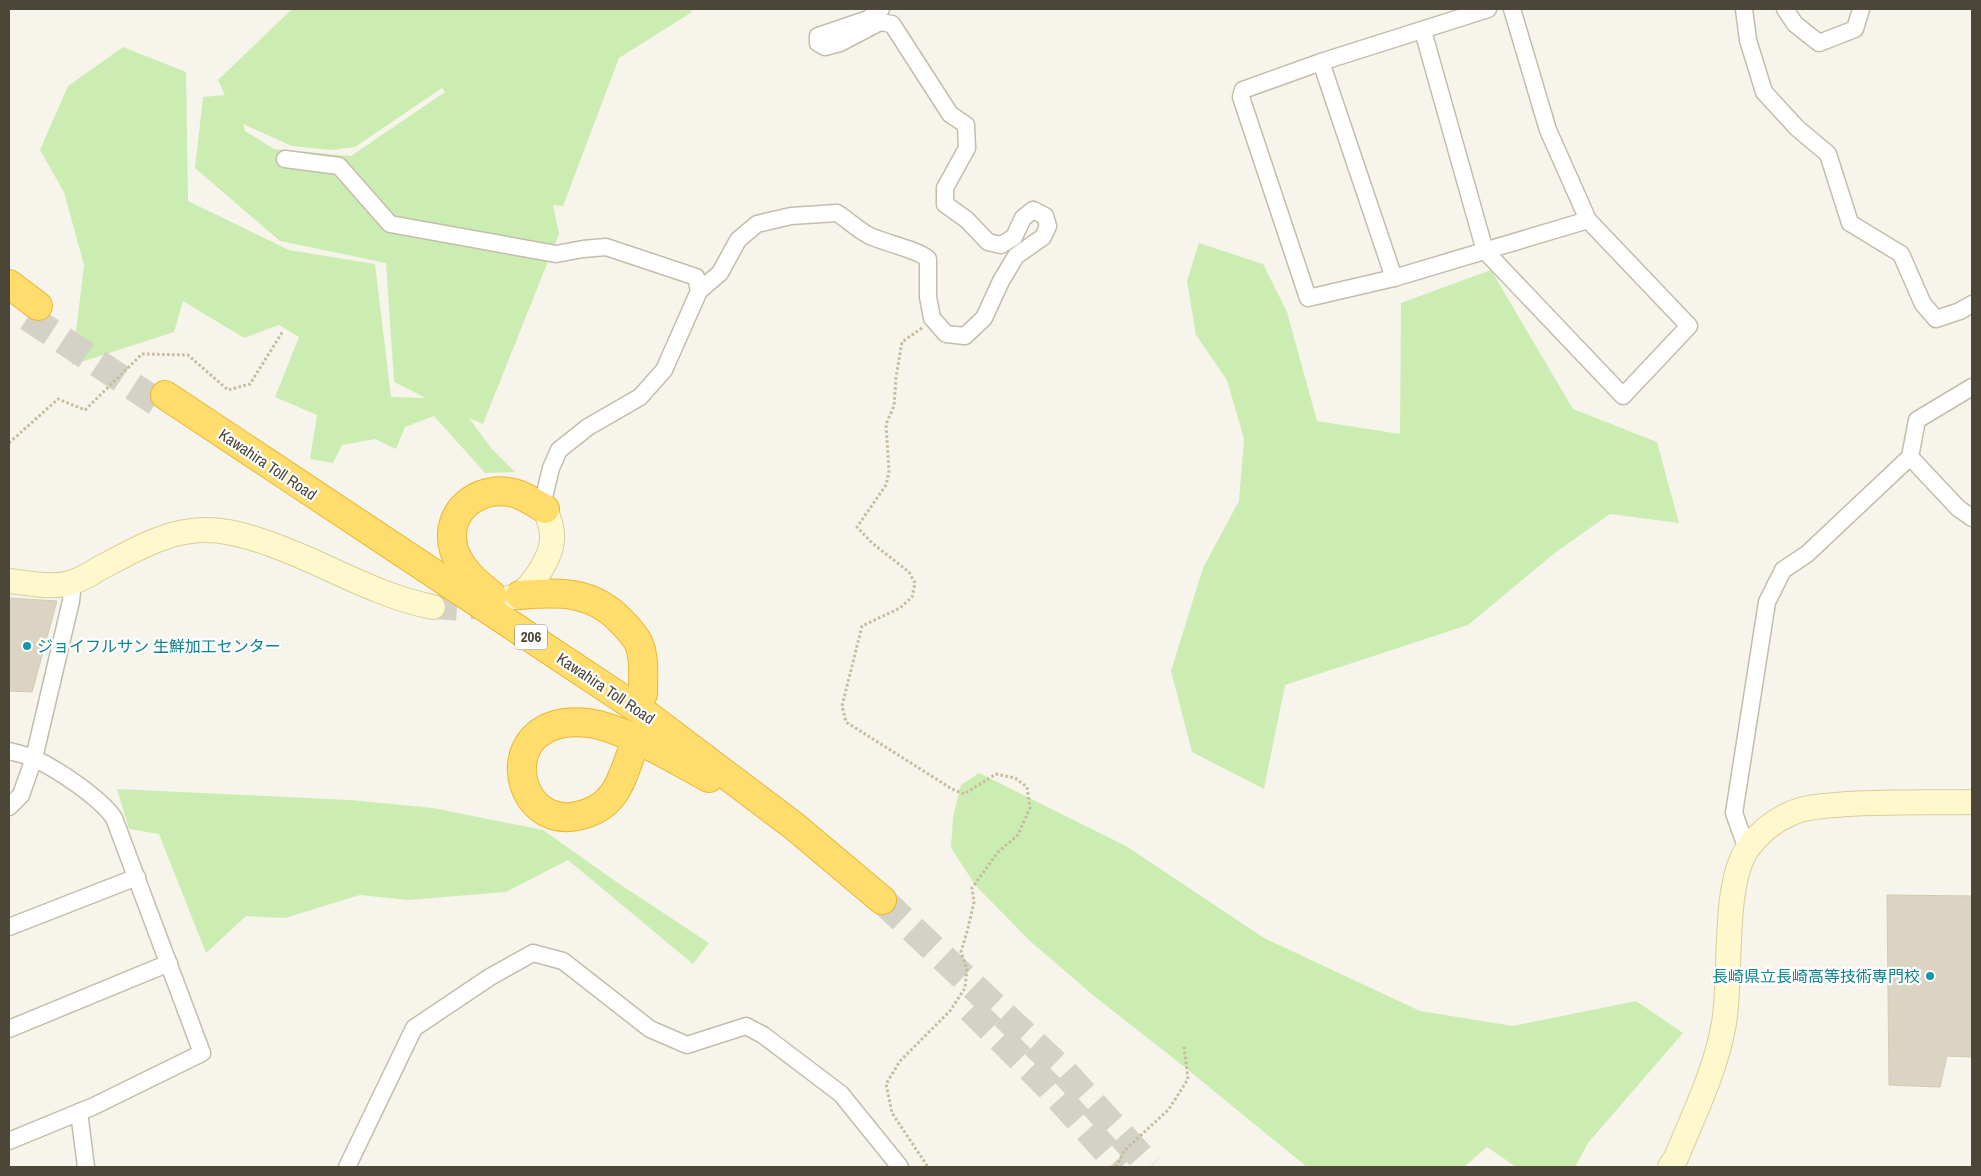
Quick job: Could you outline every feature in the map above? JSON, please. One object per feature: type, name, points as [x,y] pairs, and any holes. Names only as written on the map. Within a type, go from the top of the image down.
[{"type":"highway","points":[[9,284],[25,308]]},
{"type":"highway","name":"Kawahira Toll Road","points":[[163,400],[645,704],[794,826],[877,906],[786,838],[719,784],[578,681],[163,400]]},
{"type":"highway","points":[[545,509],[514,493],[497,491],[480,494],[466,503],[456,516],[452,532],[454,550],[464,568],[482,588],[645,704]]},
{"type":"highway","points":[[514,597],[556,592],[581,596],[613,612],[629,629],[639,645],[645,704]]},
{"type":"highway","points":[[631,754],[613,796],[601,808],[584,815],[568,818],[551,814],[538,807],[528,793],[521,774],[522,756],[530,740],[545,728],[567,722],[590,723],[641,742],[719,784]]},
{"type":"street","points":[[514,597],[541,570],[548,554],[552,540],[544,497],[551,468],[559,450],[588,427],[640,397],[664,370],[699,291],[720,273],[738,240],[757,224],[791,216],[838,213],[868,235],[894,246],[923,254],[928,259],[928,297],[933,320],[946,334],[965,336],[984,318],[1001,281],[1016,256],[1043,237],[1048,226],[1045,216],[1033,210],[1023,218],[1014,237],[1001,245],[988,242],[967,220],[945,204],[945,188],[966,148],[966,125],[950,114],[892,24],[880,22],[840,43],[825,47],[818,43],[818,36],[868,19],[880,9]]},
{"type":"street","points":[[1488,9],[1321,62],[1243,90],[1241,97],[1308,298],[1394,278],[1588,220]]},
{"type":"street","points":[[1423,31],[1484,251],[1623,396],[1689,326],[1588,220],[1548,130],[1512,9]]},
{"type":"street","points":[[1744,9],[1748,40],[1764,92],[1797,128],[1828,154],[1850,223],[1901,254],[1923,304],[1936,320],[1960,311],[1972,304]]},
{"type":"street","points":[[1785,9],[1795,24],[1819,43],[1855,29],[1861,9]]},
{"type":"street","points":[[1321,62],[1394,278]]},
{"type":"street","points":[[285,159],[339,166],[390,224],[556,254],[606,247],[696,277],[699,291]]},
{"type":"street","points":[[1747,849],[1734,813],[1767,602],[1783,570],[1807,554],[1910,457],[1917,420],[1972,387]]},
{"type":"street","points":[[1910,457],[1958,508],[1972,518]]},
{"type":"street","points":[[9,581],[58,585],[73,582],[154,540],[182,532],[204,530],[232,532],[261,540],[409,602],[432,607]]},
{"type":"street","points":[[9,807],[21,795],[34,758],[71,602],[73,582]]},
{"type":"street","points":[[9,751],[34,758],[58,772],[106,807],[114,818],[202,1053],[79,1112],[9,1141]]},
{"type":"street","points":[[1670,1167],[1676,1158],[1714,1066],[1724,1022],[1733,899],[1738,872],[1747,849],[1767,828],[1793,812],[1818,806],[1854,803],[1972,802]]},
{"type":"street","points":[[9,927],[137,877]]},
{"type":"street","points":[[347,1167],[414,1028],[490,977],[533,953],[563,961],[650,1029],[687,1045],[746,1026],[763,1035],[841,1094],[900,1167]]},
{"type":"street","points":[[9,1029],[169,963]]},
{"type":"street","points":[[79,1112],[86,1167]]},
{"type":"path","points":[[928,1167],[892,1113],[886,1084],[900,1061],[950,1011],[965,988],[967,969],[961,952],[974,902],[972,888],[998,852],[1018,835],[1030,808],[1027,787],[1015,778],[996,774],[964,794],[952,789],[846,722],[842,706],[862,626],[900,608],[912,597],[915,583],[910,572],[872,543],[856,527],[886,485],[890,472],[886,424],[894,406],[896,377],[902,342],[933,320]]},
{"type":"path","points":[[1116,1167],[1124,1151],[1169,1109],[1188,1079],[1184,1046]]},
{"type":"green space","points":[[292,9],[691,9],[692,12],[619,58],[563,206],[553,205],[559,234],[483,424],[469,418],[491,448],[515,472],[485,473],[434,416],[405,427],[396,449],[375,439],[342,445],[333,463],[310,459],[317,415],[275,397],[299,337],[279,325],[244,338],[183,301],[174,332],[72,365],[84,265],[64,192],[40,150],[68,86],[123,47],[186,72],[188,201],[289,250],[375,264],[391,397],[426,398],[394,382],[386,263],[280,241],[195,168],[203,97],[225,95],[218,80]],"holes":[[[442,88],[445,92],[351,156],[274,149],[245,131],[243,124],[292,146],[332,150],[355,147]]]},
{"type":"green space","points":[[1199,243],[1263,264],[1287,312],[1317,421],[1400,434],[1401,303],[1491,270],[1573,409],[1657,442],[1679,523],[1610,514],[1556,552],[1468,625],[1285,685],[1264,789],[1192,752],[1171,671],[1203,568],[1239,501],[1244,439],[1227,380],[1196,335],[1187,281]]},
{"type":"green space","points":[[979,773],[1126,846],[1264,938],[1420,1011],[1513,1026],[1636,1001],[1683,1033],[1588,1143],[1575,1167],[1516,1167],[1487,1147],[1464,1167],[1307,1167],[1094,996],[1029,940],[976,886],[951,848],[953,817],[961,785]]},
{"type":"green space","points":[[117,789],[350,800],[433,808],[543,830],[618,883],[709,943],[693,964],[568,860],[506,892],[408,900],[360,895],[285,918],[246,916],[206,953],[159,834],[129,829]]},
{"type":"building","name":"ジョイフルサン 生鮮加工センター","points":[[9,598],[57,601],[32,692],[9,691]]},
{"type":"building","name":"長崎県立長崎高等技術専門校","points":[[1887,895],[1972,896],[1972,1057],[1947,1056],[1940,1087],[1889,1085]]},
{"type":"tunnel","points":[[28,317],[161,405]]},
{"type":"tunnel","points":[[433,607],[462,609],[493,603]]},
{"type":"tunnel","points":[[882,900],[1065,1073],[1150,1167]]},
{"type":"tunnel","points":[[971,1009],[1049,1087],[1121,1167]]},
{"type":"place","name":"ジョイフルサン 生鮮加工センター","points":[[27,646]]},
{"type":"place","name":"長崎県立長崎高等技術専門校","points":[[1930,976]]}]
